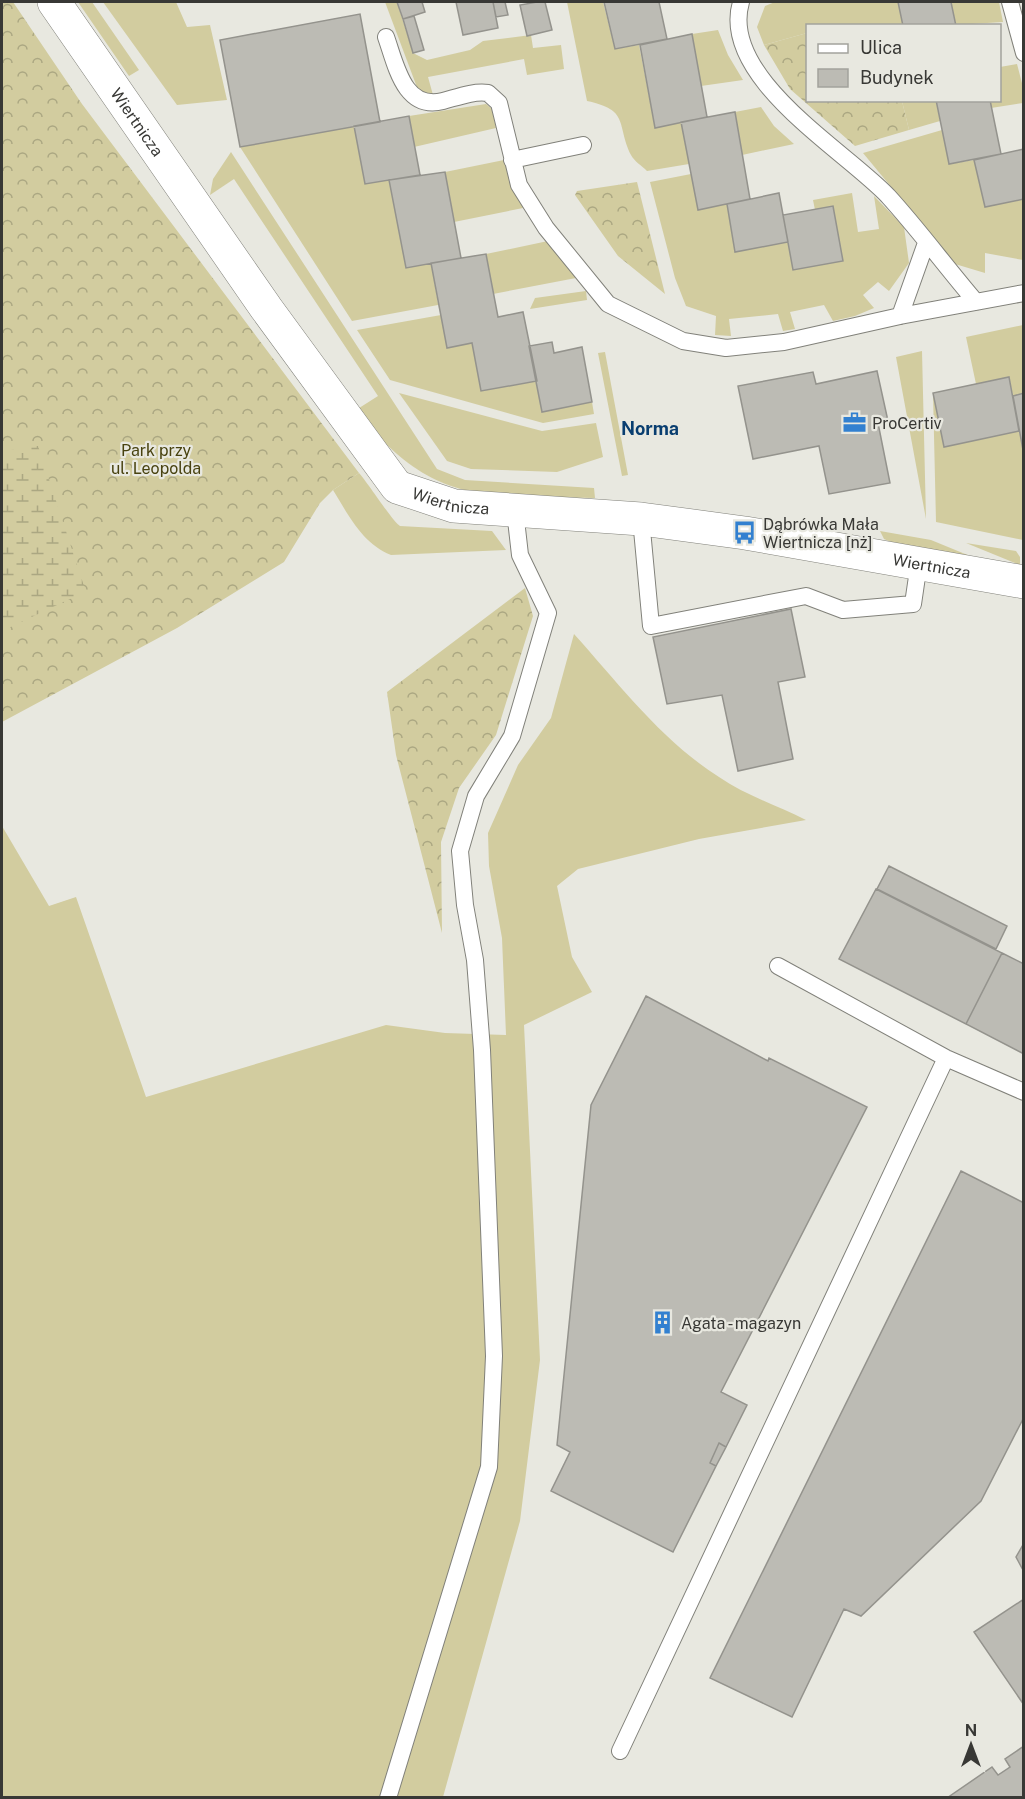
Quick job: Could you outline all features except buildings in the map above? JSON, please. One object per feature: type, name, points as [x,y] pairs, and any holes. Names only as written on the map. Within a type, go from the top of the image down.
[{"type":"street","name":"Wiertnicza","points":[[54,2],[266,308],[397,487],[454,506],[641,519],[919,563],[1023,582]]},
{"type":"lane","points":[[741,2],[737,15],[739,35],[754,69],[774,94],[888,197],[976,302]]},
{"type":"lane","points":[[1010,2],[1023,53]]},
{"type":"lane","points":[[386,37],[403,83],[412,97],[422,102],[434,103],[477,92],[489,93],[499,103],[519,185],[546,228],[608,304],[683,340],[726,348],[772,343],[1023,293]]},
{"type":"lane","points":[[512,160],[583,145]]},
{"type":"lane","points":[[900,316],[926,243]]},
{"type":"lane","points":[[388,1797],[489,1467],[494,1356],[482,1062],[475,960],[465,906],[460,850],[476,796],[512,736],[548,613],[520,555],[515,511]]},
{"type":"lane","points":[[641,519],[651,626],[806,596],[843,609],[913,610],[919,563]]},
{"type":"lane","points":[[778,966],[946,1058],[1023,1092]]},
{"type":"lane","points":[[620,1751],[946,1058]]},
{"type":"green space","name":"Park przy ul. Leopolda","points":[[2,2],[13,2],[82,104],[359,473],[333,490],[320,503],[284,562],[177,628],[2,722]]},
{"type":"green space","points":[[78,2],[92,2],[139,70],[129,76]]},
{"type":"green space","points":[[103,2],[176,2],[187,27],[210,25],[227,100],[177,105]]},
{"type":"green space","points":[[385,2],[397,2],[413,53],[427,60],[470,50],[483,41],[531,35],[533,48],[561,45],[564,69],[527,75],[524,59],[428,77],[433,95],[418,90]]},
{"type":"green space","points":[[567,2],[603,2],[615,49],[639,45],[655,127],[681,122],[689,164],[647,171],[631,155],[616,114],[610,109],[587,101]]},
{"type":"green space","points":[[775,2],[898,2],[903,24],[806,24],[806,33],[764,45],[757,27],[765,6]]},
{"type":"green space","points":[[951,2],[999,2],[1003,22],[956,24]]},
{"type":"green space","points":[[718,30],[728,55],[743,80],[701,86],[692,34]]},
{"type":"green space","points":[[806,33],[806,102],[902,102],[909,130],[855,146],[790,89],[764,45]]},
{"type":"green space","points":[[1017,64],[1023,87],[1023,103],[991,108],[990,102],[1001,102],[1001,67]]},
{"type":"green space","points":[[902,102],[936,102],[940,121],[909,130]]},
{"type":"green space","points":[[486,104],[492,109],[496,128],[414,147],[409,116]]},
{"type":"green space","points":[[761,107],[774,126],[794,144],[742,155],[735,112]]},
{"type":"green space","points":[[354,126],[365,184],[389,180],[406,268],[431,263],[439,309],[438,305],[352,321],[240,147]]},
{"type":"green space","points":[[942,130],[949,164],[974,160],[985,206],[1023,199],[1023,260],[985,253],[985,273],[955,264],[863,153]]},
{"type":"green space","points":[[231,152],[437,469],[465,480],[594,488],[595,498],[521,497],[462,489],[436,480],[410,464],[384,442],[356,410],[378,396],[234,179],[210,195],[213,179]]},
{"type":"green space","points":[[504,160],[523,208],[454,222],[445,172]]},
{"type":"green space","points":[[691,174],[698,209],[727,204],[735,252],[815,210],[813,200],[852,193],[858,232],[879,229],[874,196],[904,227],[909,263],[889,291],[878,282],[863,295],[874,308],[855,316],[833,321],[824,305],[790,312],[795,329],[783,331],[778,314],[729,319],[731,336],[715,335],[716,316],[686,306],[675,278],[650,182]]},
{"type":"green space","points":[[637,182],[665,294],[618,256],[575,195],[577,191]]},
{"type":"green space","points":[[548,241],[576,278],[493,294],[486,254]]},
{"type":"green space","points":[[586,291],[587,300],[530,309],[535,298]]},
{"type":"green space","points":[[441,315],[447,348],[472,343],[481,391],[537,381],[542,412],[592,402],[594,414],[543,423],[390,380],[357,330]]},
{"type":"green space","points":[[1023,325],[1023,393],[1013,396],[1009,377],[976,384],[966,337]]},
{"type":"green space","points":[[922,351],[926,519],[896,357]]},
{"type":"green space","points":[[605,352],[628,475],[622,476],[598,353]]},
{"type":"green space","points":[[399,393],[542,431],[596,423],[603,457],[557,472],[471,469],[447,461]]},
{"type":"green space","points":[[933,393],[944,446],[1019,431],[1024,449],[1023,540],[936,522]]},
{"type":"green space","points":[[38,446],[84,586],[74,597],[2,631],[2,452]]},
{"type":"green space","points":[[359,473],[400,526],[492,531],[506,550],[391,555],[381,550],[357,528],[333,490]]},
{"type":"green space","points":[[880,531],[931,540],[970,556],[891,542],[884,539]]},
{"type":"green space","points":[[966,543],[1016,551],[1020,557],[1020,565]]},
{"type":"green space","points":[[525,588],[533,616],[496,735],[459,788],[441,842],[442,933],[396,755],[387,692]]},
{"type":"green space","points":[[574,634],[642,711],[698,763],[740,789],[806,820],[699,839],[578,869],[557,886],[572,957],[592,992],[524,1025],[540,1360],[520,1521],[443,1797],[2,1797],[2,826],[49,906],[76,897],[146,1097],[386,1025],[445,1033],[506,1035],[502,938],[489,866],[488,833],[518,765],[551,718]]},
{"type":"place","name":"ProCertiv","points":[[854,423]]},
{"type":"place","name":"Dąbrówka Mała Wiertnicza [nż]","points":[[745,533]]},
{"type":"place","name":"Agata - magazyn","points":[[663,1323]]},
{"type":"district","name":"Norma","points":[[650,429]]}]
